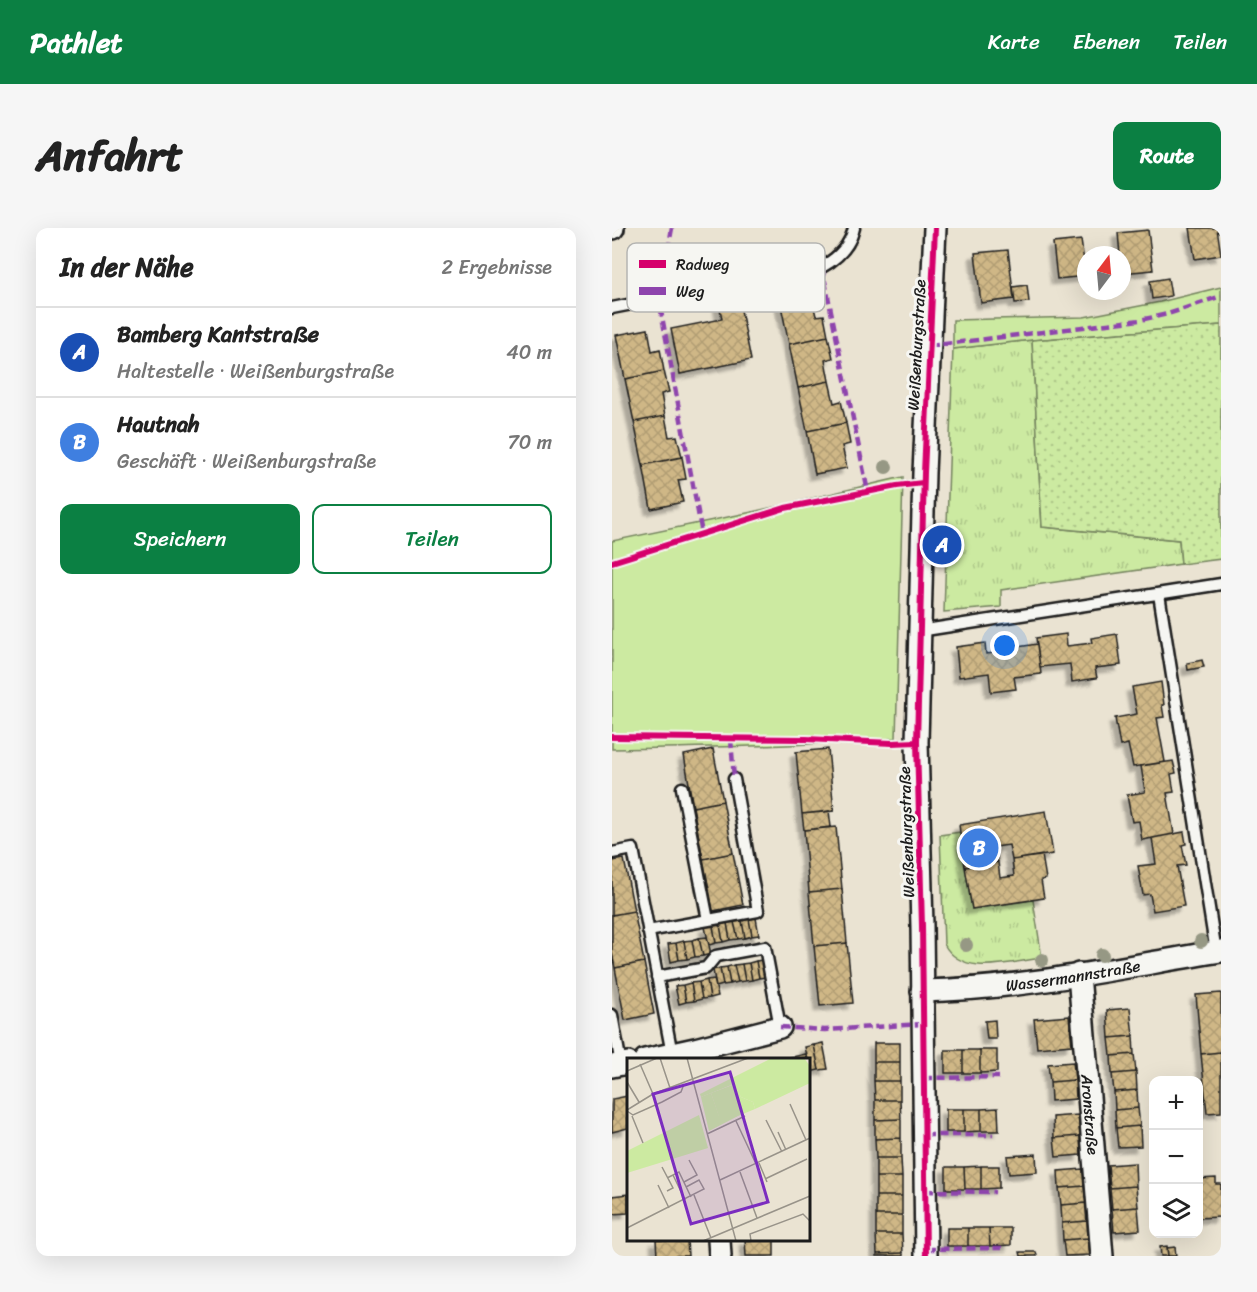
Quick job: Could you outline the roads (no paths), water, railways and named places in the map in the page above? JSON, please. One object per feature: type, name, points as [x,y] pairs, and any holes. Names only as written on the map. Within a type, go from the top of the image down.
[{"type":"street","name":"Weißenburgstraße","points":[[926,1256],[917,742],[924,473],[935,228]]},
{"type":"street","name":"Wassermannstraße","points":[[922,991],[971,990],[1218,952]]},
{"type":"street","name":"Aronstraße","points":[[1079,974],[1102,1256]]},
{"type":"street","points":[[650,1058],[672,1054],[696,1054],[780,1027]]},
{"type":"street","points":[[719,1241],[720,1256]]},
{"type":"lane","points":[[825,265],[842,252],[851,239],[854,228]]},
{"type":"lane","points":[[612,308],[627,305]]},
{"type":"lane","points":[[919,631],[1221,584]]},
{"type":"lane","points":[[1159,594],[1218,952]]},
{"type":"lane","points":[[648,931],[758,911],[734,779]]},
{"type":"lane","points":[[682,788],[708,920]]},
{"type":"lane","points":[[612,853],[633,849],[672,1054]]},
{"type":"lane","points":[[657,977],[706,968],[716,956],[765,946],[780,1027]]},
{"type":"lane","points":[[612,1015],[621,1064]]},
{"type":"place","name":"Bamberg Kantstraße","points":[[942,545]]},
{"type":"place","name":"Hautnah","points":[[979,848]]}]
